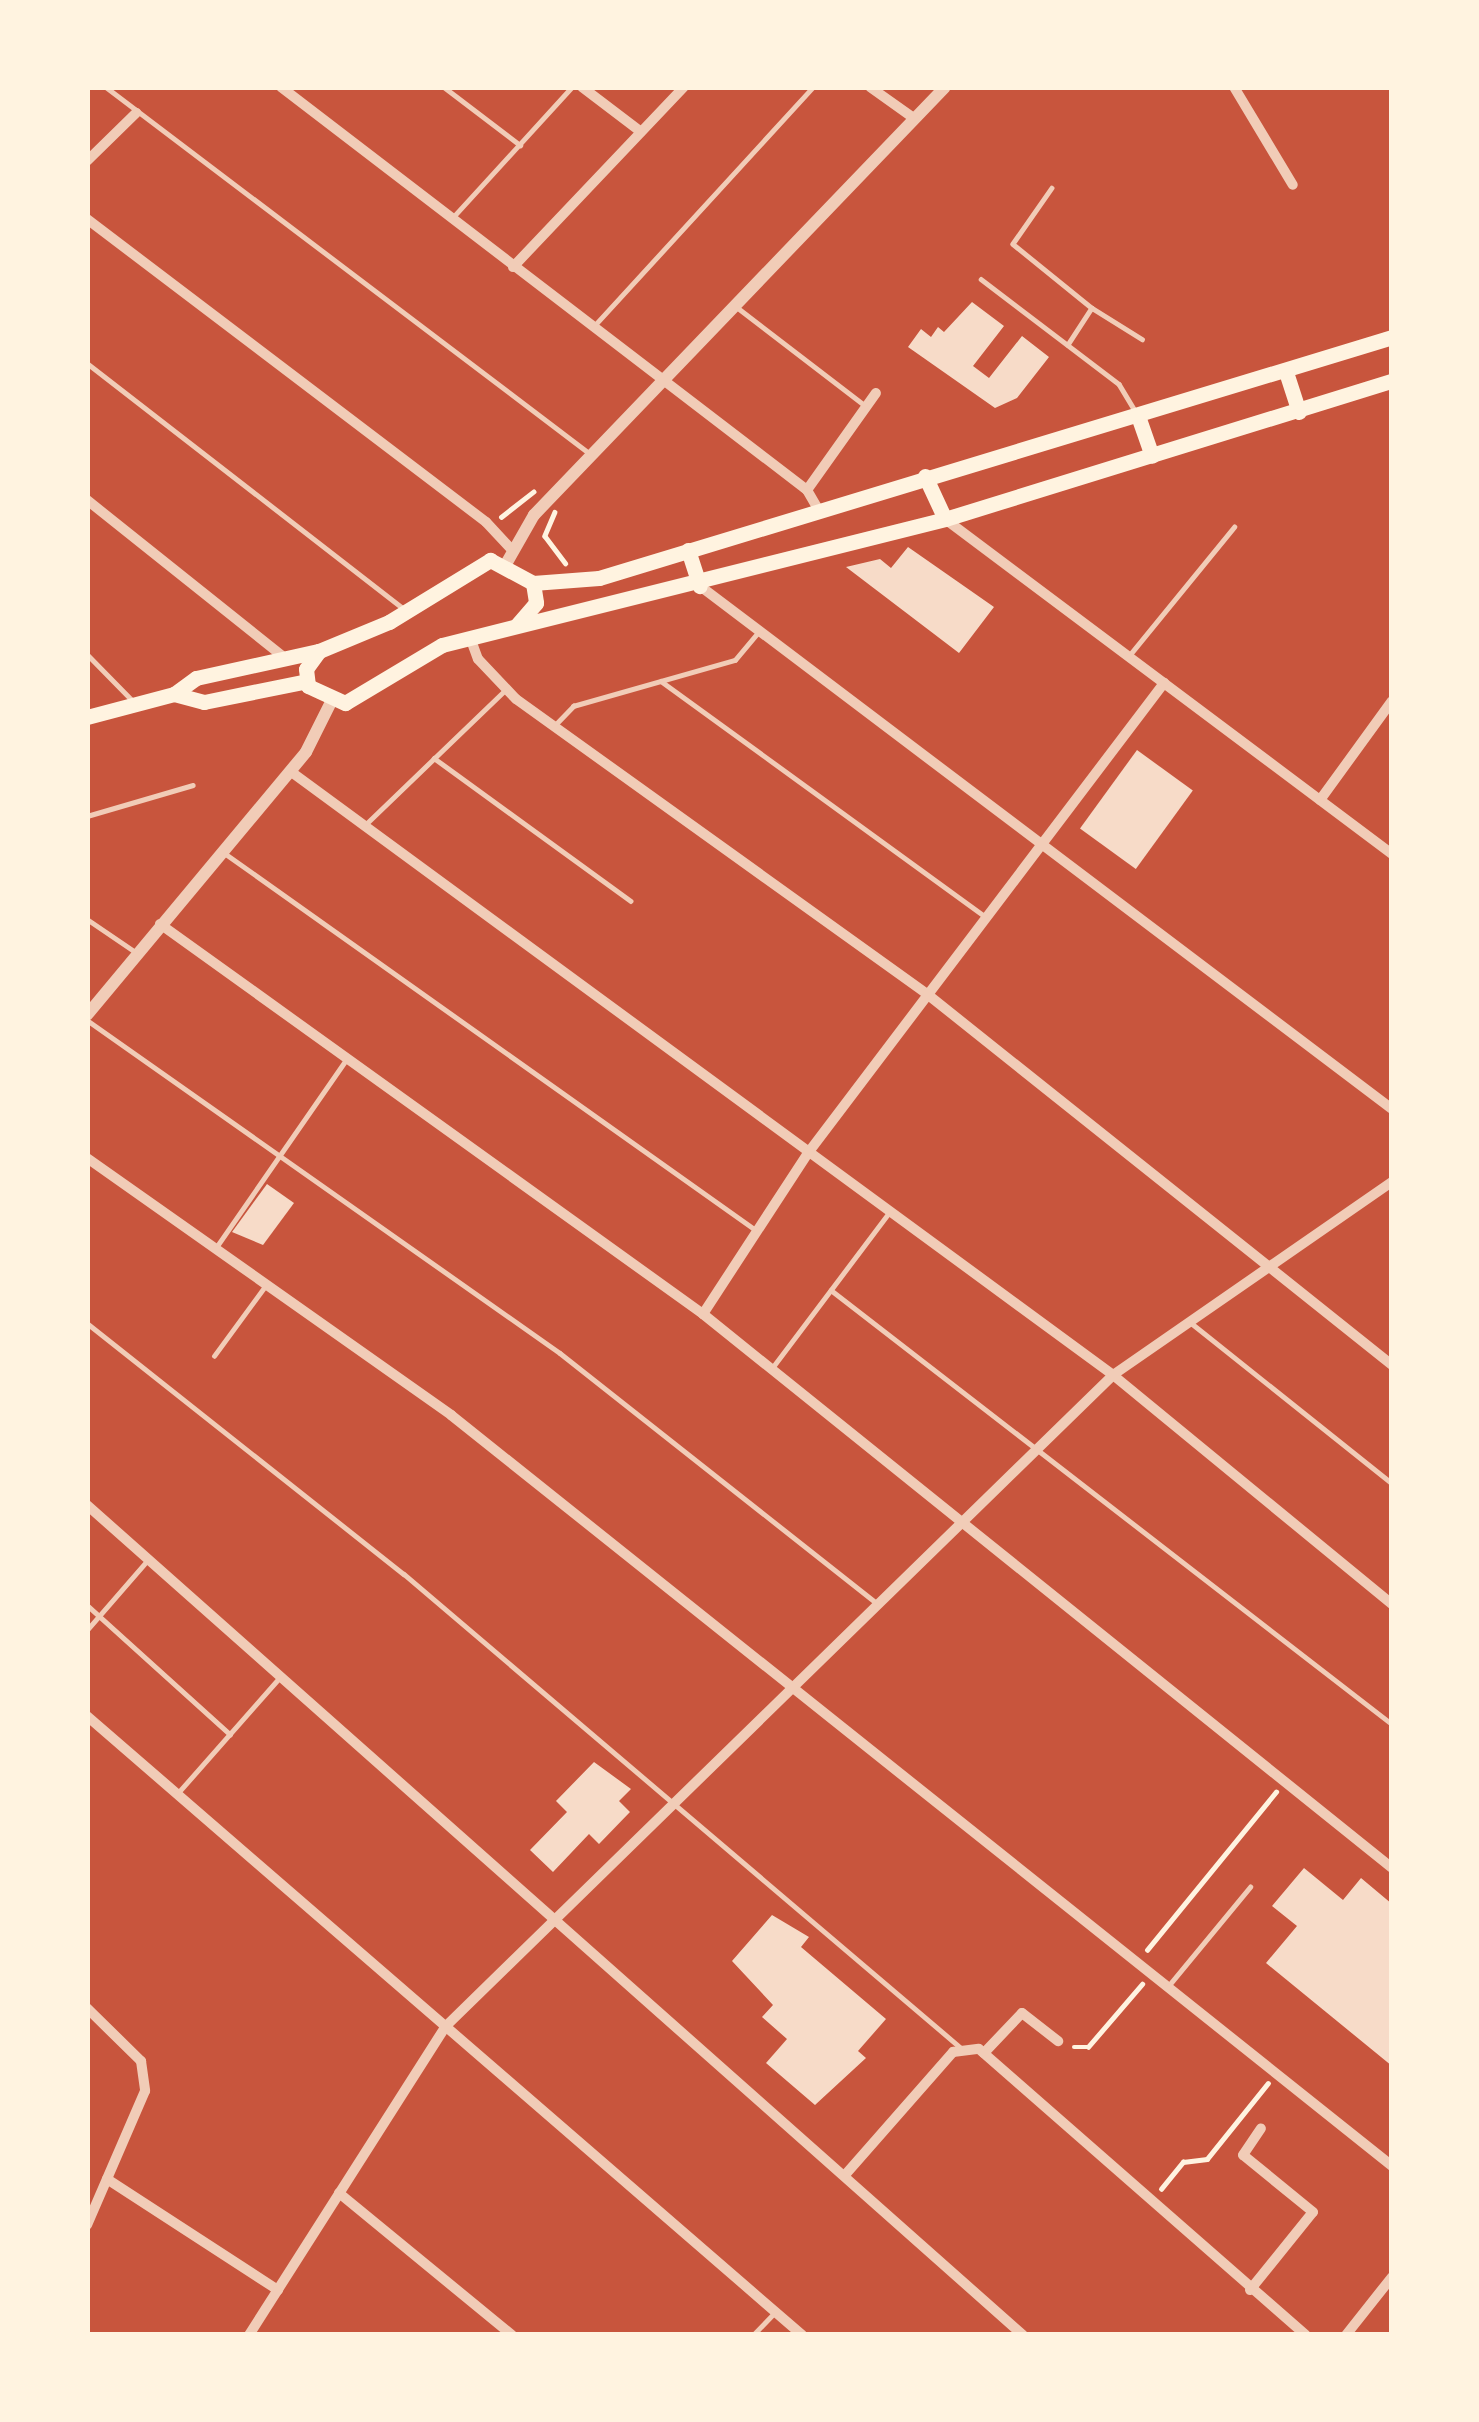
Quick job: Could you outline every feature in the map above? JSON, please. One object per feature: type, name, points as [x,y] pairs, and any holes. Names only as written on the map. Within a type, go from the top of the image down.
[{"type":"main road","points":[[532,583],[583,582],[817,507],[1138,416],[1392,337]]},
{"type":"main road","points":[[1286,372],[1299,412]]},
{"type":"main road","points":[[307,681],[331,702],[365,696],[418,653],[700,586],[945,519],[1392,381]]},
{"type":"main road","points":[[1138,416],[1152,456]]},
{"type":"main road","points":[[925,476],[945,519]]},
{"type":"main road","points":[[688,550],[700,586]]},
{"type":"main road","points":[[87,717],[174,694],[196,678],[319,651],[406,613],[476,566],[508,556],[532,583],[533,610],[510,630]]},
{"type":"main road","points":[[307,681],[319,651]]},
{"type":"main road","points":[[174,694],[205,702],[307,681]]},
{"type":"street","points":[[281,87],[806,490],[817,507]]},
{"type":"street","points":[[582,87],[641,132]]},
{"type":"street","points":[[513,267],[683,87]]},
{"type":"street","points":[[870,87],[915,119]]},
{"type":"street","points":[[87,219],[490,527],[508,556],[545,503],[946,87]]},
{"type":"street","points":[[1234,87],[1293,185]]},
{"type":"street","points":[[87,161],[136,113]]},
{"type":"street","points":[[806,490],[876,393]]},
{"type":"street","points":[[87,500],[285,658]]},
{"type":"street","points":[[945,519],[1392,854]]},
{"type":"street","points":[[700,586],[1392,1109]]},
{"type":"street","points":[[470,640],[506,689],[926,994],[1392,1365]]},
{"type":"street","points":[[703,1314],[808,1153],[1163,683]]},
{"type":"street","points":[[1320,800],[1392,701]]},
{"type":"street","points":[[87,1017],[290,771],[331,702]]},
{"type":"street","points":[[290,771],[1113,1375],[1392,1604]]},
{"type":"street","points":[[160,924],[703,1314],[966,1518],[1392,1868]]},
{"type":"street","points":[[87,1158],[451,1415],[785,1688],[1392,2166]]},
{"type":"street","points":[[249,2335],[446,2026],[785,1688],[1113,1375],[1392,1182]]},
{"type":"street","points":[[87,1505],[1018,2333]]},
{"type":"street","points":[[87,1716],[802,2335]]},
{"type":"street","points":[[87,2008],[141,2061],[145,2091],[87,2225]]},
{"type":"street","points":[[982,2051],[1022,2013],[1058,2041]]},
{"type":"street","points":[[845,2175],[952,2051],[982,2051],[1306,2335]]},
{"type":"street","points":[[1250,2290],[1313,2212],[1243,2155],[1261,2128]]},
{"type":"street","points":[[107,2179],[278,2290]]},
{"type":"street","points":[[339,2193],[512,2335]]},
{"type":"street","points":[[1346,2335],[1392,2276]]},
{"type":"lane","points":[[106,87],[591,455]]},
{"type":"lane","points":[[444,87],[520,145]]},
{"type":"lane","points":[[452,220],[572,87]]},
{"type":"lane","points":[[591,328],[813,87]]},
{"type":"lane","points":[[1052,188],[1013,244],[1092,308],[1142,339]]},
{"type":"lane","points":[[981,279],[1119,384],[1138,416]]},
{"type":"lane","points":[[736,306],[867,406]]},
{"type":"lane","points":[[1068,345],[1092,308]]},
{"type":"lane","points":[[87,363],[392,594],[406,613]]},
{"type":"lane","points":[[1129,656],[1234,527]]},
{"type":"lane","points":[[554,726],[573,706],[736,660],[758,633]]},
{"type":"lane","points":[[87,654],[135,704]]},
{"type":"lane","points":[[661,681],[984,916]]},
{"type":"lane","points":[[364,826],[506,689]]},
{"type":"lane","points":[[434,758],[631,902]]},
{"type":"lane","points":[[87,816],[193,785]]},
{"type":"lane","points":[[223,852],[757,1231]]},
{"type":"lane","points":[[87,919],[136,953]]},
{"type":"lane","points":[[87,1017],[560,1352],[875,1603]]},
{"type":"lane","points":[[215,1249],[345,1061]]},
{"type":"lane","points":[[772,1368],[890,1212]]},
{"type":"lane","points":[[214,1356],[266,1285]]},
{"type":"lane","points":[[831,1290],[1392,1724]]},
{"type":"lane","points":[[1190,1322],[1392,1483]]},
{"type":"lane","points":[[87,1323],[404,1574],[962,2050]]},
{"type":"lane","points":[[87,1630],[149,1559]]},
{"type":"lane","points":[[87,1605],[230,1734]]},
{"type":"lane","points":[[177,1794],[281,1676]]},
{"type":"lane","points":[[1167,1988],[1250,1887]]},
{"type":"lane","points":[[1380,2291],[1392,2302]]},
{"type":"lane","points":[[754,2335],[775,2311]]},
{"type":"path","points":[[490,527],[531,490],[560,516],[548,529],[548,547],[573,564]]},
{"type":"path","points":[[1136,1964],[1285,1780]]},
{"type":"path","points":[[1058,2041],[1088,2047],[1150,1975]]},
{"type":"path","points":[[1151,2201],[1183,2162],[1207,2159],[1275,2074]]},
{"type":"building","points":[[972,302],[1004,326],[973,366],[989,378],[1022,336],[1049,357],[1017,398],[995,408],[908,347],[921,329],[931,337],[938,327],[944,332]]},
{"type":"building","points":[[908,547],[994,607],[959,653],[846,567],[880,559],[891,568]]},
{"type":"building","points":[[1137,750],[1193,791],[1136,869],[1080,828]]},
{"type":"building","points":[[267,1184],[294,1203],[263,1245],[232,1232]]},
{"type":"building","points":[[594,1762],[631,1789],[619,1801],[630,1812],[599,1844],[589,1834],[553,1872],[530,1850],[567,1812],[556,1801]]},
{"type":"building","points":[[1304,1868],[1343,1900],[1361,1878],[1392,1904],[1392,2066],[1266,1963],[1297,1926],[1272,1906]]},
{"type":"building","points":[[772,1915],[809,1937],[801,1947],[886,2019],[858,2051],[866,2058],[815,2105],[766,2063],[787,2039],[762,2017],[773,2005],[732,1961]]}]
